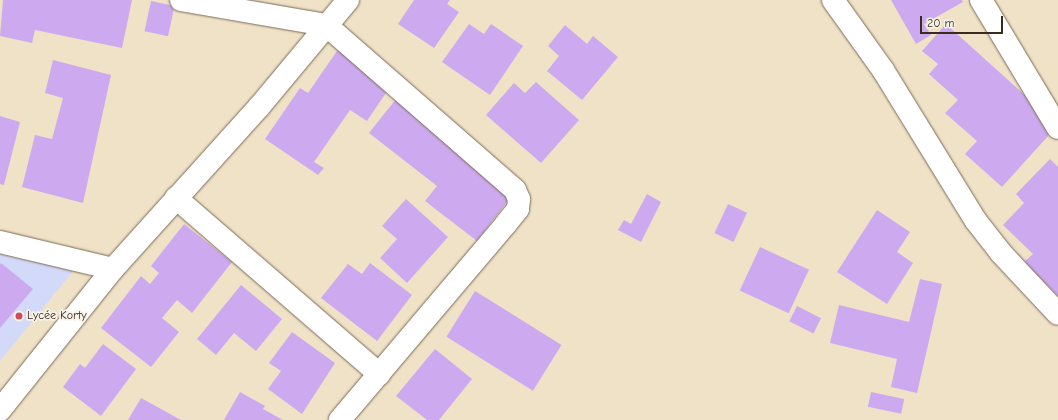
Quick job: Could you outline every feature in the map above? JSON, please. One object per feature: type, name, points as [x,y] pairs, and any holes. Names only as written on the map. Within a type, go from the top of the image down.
[{"type":"street","points":[[181,0],[326,25],[515,190],[519,199],[518,209],[506,224],[340,420]]},
{"type":"street","points":[[0,410],[113,269],[348,0]]},
{"type":"street","points":[[833,0],[883,70],[976,221],[1001,254],[1058,314]]},
{"type":"street","points":[[981,0],[1058,128]]},
{"type":"street","points":[[176,198],[379,374]]},
{"type":"street","points":[[0,242],[113,269]]},
{"type":"shaded area","name":"Lycée Korty","points":[[0,254],[74,270],[0,361]]},
{"type":"building","points":[[3,0],[132,0],[122,48],[35,30],[32,43],[0,36]]},
{"type":"building","points":[[414,0],[450,0],[447,4],[459,12],[434,48],[398,24]]},
{"type":"building","points":[[891,0],[962,0],[963,2],[924,24],[931,35],[916,44]]},
{"type":"building","points":[[151,1],[174,6],[168,36],[145,31]]},
{"type":"building","points":[[469,24],[484,34],[491,24],[523,46],[490,95],[442,62]]},
{"type":"building","points":[[946,24],[1058,125],[1002,187],[965,154],[977,141],[945,113],[958,100],[929,74],[938,64],[922,51]]},
{"type":"building","points":[[565,25],[587,44],[593,36],[618,57],[582,100],[547,71],[559,56],[548,46]]},
{"type":"building","points":[[348,35],[396,78],[367,121],[350,110],[314,162],[324,168],[318,175],[265,139],[300,88],[308,93]]},
{"type":"building","points":[[53,60],[111,75],[83,203],[22,187],[35,135],[52,139],[63,98],[45,93]]},
{"type":"building","points":[[536,82],[579,120],[541,163],[486,115],[514,83],[525,93]]},
{"type":"building","points":[[400,94],[516,190],[477,241],[425,201],[437,186],[369,133]]},
{"type":"building","points":[[0,116],[20,122],[4,185],[0,184]]},
{"type":"building","points":[[1050,159],[1058,167],[1058,296],[1024,262],[1033,254],[1003,225],[1024,203],[1016,194]]},
{"type":"building","points":[[647,194],[661,202],[641,242],[618,230],[624,220],[631,224]]},
{"type":"building","points":[[406,199],[448,237],[407,283],[380,258],[397,239],[382,226]]},
{"type":"building","points":[[728,204],[747,213],[734,242],[714,233]]},
{"type":"building","points":[[877,210],[910,232],[897,252],[913,263],[887,304],[837,272]]},
{"type":"building","points":[[184,224],[232,262],[192,313],[177,300],[162,318],[179,332],[151,367],[101,328],[141,276],[150,284],[159,273],[151,266]]},
{"type":"building","points":[[760,247],[809,270],[789,313],[740,291]]},
{"type":"building","points":[[1,263],[33,289],[0,328],[0,265]]},
{"type":"building","points":[[370,263],[412,295],[377,341],[321,298],[348,264],[362,274]]},
{"type":"building","points":[[920,279],[942,284],[917,393],[891,387],[897,359],[830,343],[839,305],[909,322]]},
{"type":"building","points":[[241,285],[282,319],[256,351],[234,333],[216,355],[197,339]]},
{"type":"building","points":[[475,291],[562,345],[533,391],[446,337]]},
{"type":"building","points":[[797,306],[821,318],[813,333],[789,321]]},
{"type":"building","points":[[292,332],[335,363],[302,414],[268,389],[281,371],[269,363]]},
{"type":"building","points":[[103,344],[136,369],[101,416],[63,387],[80,364],[85,368]]},
{"type":"building","points":[[435,349],[472,379],[439,420],[427,420],[396,396]]},
{"type":"building","points":[[240,392],[265,406],[263,409],[283,420],[224,420]]},
{"type":"building","points":[[871,392],[904,399],[901,414],[868,407]]},
{"type":"building","points":[[141,398],[181,420],[128,420]]},
{"type":"place","name":"Lycée Korty","points":[[19,316]]}]
